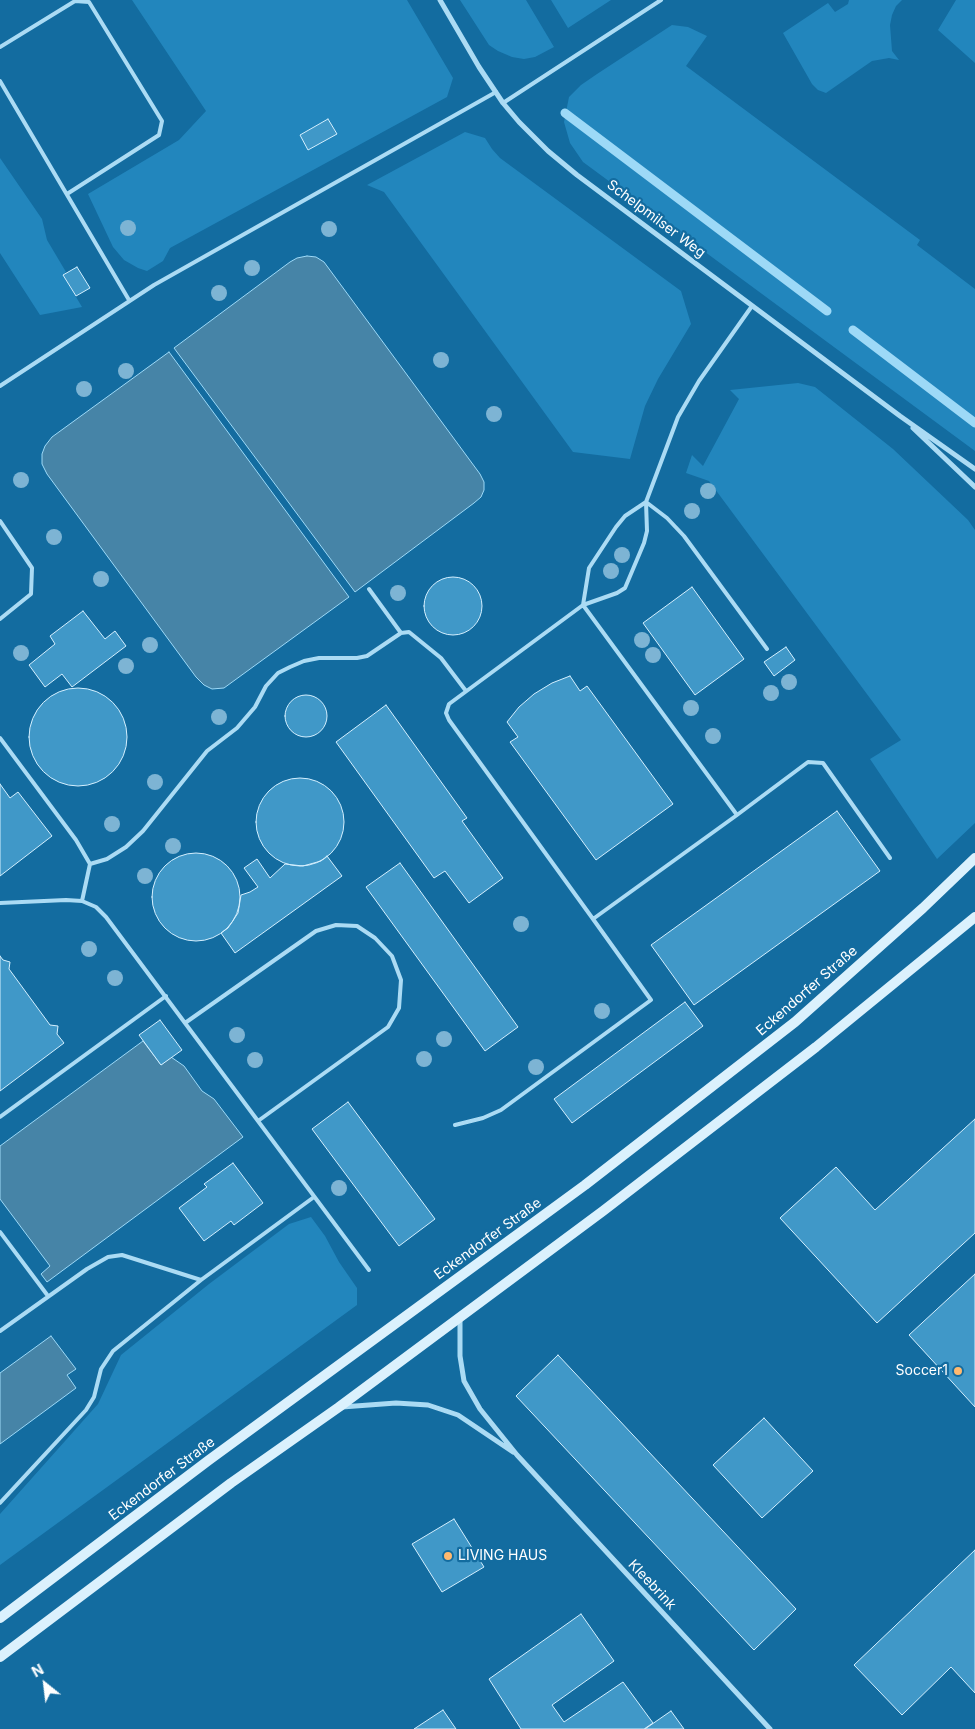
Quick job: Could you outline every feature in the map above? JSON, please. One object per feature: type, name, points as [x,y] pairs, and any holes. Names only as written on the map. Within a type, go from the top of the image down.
[{"type":"main road","name":"Eckendorfer Straße","points":[[0,1618],[208,1460],[585,1185],[772,1040],[795,1022],[923,908],[975,858]]},
{"type":"main road","points":[[0,1657],[231,1483],[339,1407],[604,1211],[816,1047],[975,917]]},
{"type":"street","name":"Schelpmilser Weg","points":[[440,0],[496,92],[519,122],[538,141],[577,174],[752,306],[975,469]]},
{"type":"street","name":"Schelpmilser Weg","points":[[900,416],[975,487]]},
{"type":"street","name":"Kleebrink","points":[[460,1318],[460,1356],[464,1381],[480,1409],[517,1455],[770,1729]]},
{"type":"street","name":"Kleebrink","points":[[339,1407],[396,1403],[428,1405],[458,1416],[517,1455]]},
{"type":"lane","points":[[504,103],[661,0]]},
{"type":"lane","points":[[0,47],[75,1],[89,2],[162,121],[159,135],[66,194]]},
{"type":"lane","points":[[0,81],[129,300]]},
{"type":"lane","points":[[0,386],[129,300],[172,274],[496,92]]},
{"type":"lane","points":[[455,1126],[483,1118],[501,1110],[651,1000],[449,720],[446,713],[448,704],[583,605],[617,593],[625,588],[644,543],[647,531],[646,502],[674,427],[699,381],[752,306]]},
{"type":"lane","points":[[646,502],[625,516],[589,568],[583,605],[737,815]]},
{"type":"lane","points":[[646,502],[668,518],[681,531],[767,650]]},
{"type":"lane","points":[[0,521],[32,568],[31,594],[0,619]]},
{"type":"lane","points":[[369,589],[401,633]]},
{"type":"lane","points":[[90,864],[107,859],[126,847],[143,831],[207,751],[237,728],[248,716],[266,686],[278,673],[304,661],[320,658],[357,658],[367,656],[401,633],[409,632],[441,658],[466,691]]},
{"type":"lane","points":[[0,738],[76,840],[90,864],[82,902]]},
{"type":"lane","points":[[592,919],[808,762],[823,763],[890,858]]},
{"type":"lane","points":[[0,903],[66,900],[82,902],[96,907],[106,916],[370,1270]]},
{"type":"lane","points":[[185,1023],[316,931],[336,925],[357,926],[375,938],[392,956],[401,980],[400,1008],[388,1027],[258,1121]]},
{"type":"lane","points":[[0,1117],[166,996]]},
{"type":"lane","points":[[0,1503],[86,1410],[94,1397],[101,1369],[113,1351],[201,1280],[314,1197]]},
{"type":"lane","points":[[0,1232],[48,1296]]},
{"type":"lane","points":[[0,1331],[87,1269],[108,1257],[122,1255],[201,1280]]},
{"type":"shaded area","points":[[132,0],[407,0],[453,78],[447,97],[170,248],[163,261],[147,271],[124,260],[113,247],[88,194],[179,140],[206,111]]},
{"type":"shaded area","points":[[460,0],[526,0],[554,47],[535,57],[524,59],[512,57],[498,51],[489,45]]},
{"type":"shaded area","points":[[551,0],[611,0],[568,28]]},
{"type":"shaded area","points":[[849,0],[902,0],[896,6],[890,25],[892,51],[899,60],[889,58],[872,61],[826,93],[818,90],[812,84],[783,33],[828,3],[835,12],[848,4]]},
{"type":"shaded area","points":[[956,0],[975,0],[975,63],[938,30]]},
{"type":"shaded area","points":[[672,25],[688,27],[707,36],[686,66],[920,240],[917,245],[975,289],[975,451],[583,162],[570,143],[564,122],[569,97],[581,85]]},
{"type":"shaded area","points":[[465,132],[485,138],[500,158],[681,291],[691,324],[658,379],[645,406],[630,459],[573,452],[384,192],[367,185]]},
{"type":"shaded area","points":[[0,158],[42,219],[47,240],[66,272],[63,275],[82,307],[40,315],[0,253]]},
{"type":"shaded area","points":[[307,256],[316,257],[324,262],[484,482],[484,490],[481,497],[474,503],[355,592],[174,348],[290,262]]},
{"type":"shaded area","points":[[169,352],[349,597],[224,688],[212,689],[204,685],[196,677],[47,474],[42,464],[42,454],[52,437]]},
{"type":"shaded area","points":[[798,383],[815,387],[893,449],[968,520],[975,530],[975,823],[937,859],[870,759],[901,740],[709,481],[686,473],[692,455],[703,466],[739,399],[730,390]]},
{"type":"shaded area","points":[[143,1041],[161,1065],[171,1057],[184,1066],[202,1091],[214,1099],[243,1137],[47,1282],[41,1274],[50,1266],[0,1199],[0,1146]]},
{"type":"shaded area","points":[[311,1217],[357,1288],[357,1305],[0,1565],[0,1514],[98,1404],[121,1355],[209,1284],[289,1224]]},
{"type":"shaded area","points":[[51,1336],[76,1369],[67,1375],[76,1388],[0,1444],[0,1373]]},
{"type":"building","points":[[328,119],[337,134],[308,150],[300,135]]},
{"type":"building","points":[[77,267],[90,288],[76,296],[63,275]]},
{"type":"building","points":[[447,577],[459,577],[474,585],[482,600],[482,612],[474,627],[459,635],[447,635],[432,627],[424,612],[424,600],[432,585]]},
{"type":"building","points":[[692,587],[744,659],[695,695],[643,623]]},
{"type":"building","points":[[83,611],[105,639],[115,631],[126,646],[72,687],[62,674],[45,687],[29,665],[55,644],[50,636]]},
{"type":"building","points":[[786,647],[795,660],[774,676],[764,662]]},
{"type":"building","points":[[570,676],[580,691],[587,686],[673,804],[596,860],[510,742],[518,737],[507,722],[519,707],[534,694],[552,683]]},
{"type":"building","points":[[78,688],[97,692],[113,702],[123,718],[127,737],[123,756],[113,772],[97,782],[78,786],[59,782],[43,772],[33,756],[29,737],[33,718],[43,702],[59,692]]},
{"type":"building","points":[[310,695],[318,698],[324,704],[327,716],[324,728],[318,734],[302,737],[294,734],[288,728],[285,712],[288,704],[294,698]]},
{"type":"building","points":[[386,705],[467,818],[462,821],[503,878],[469,903],[445,871],[434,878],[336,742]]},
{"type":"building","points":[[300,778],[317,781],[331,791],[341,805],[344,822],[341,839],[331,853],[317,863],[300,866],[283,863],[269,853],[259,839],[256,822],[259,805],[269,791],[283,781]]},
{"type":"building","points":[[0,784],[10,798],[18,792],[52,836],[0,876]]},
{"type":"building","points":[[837,811],[880,871],[694,1005],[651,945]]},
{"type":"building","points":[[196,853],[213,856],[227,866],[237,880],[240,897],[237,914],[227,928],[213,938],[196,941],[179,938],[165,928],[155,914],[152,897],[155,880],[165,866],[179,856]]},
{"type":"building","points":[[327,856],[342,876],[235,953],[221,933],[228,928],[238,913],[241,895],[258,887],[244,868],[257,859],[270,878],[285,864],[303,866],[321,861]]},
{"type":"building","points":[[400,863],[518,1027],[485,1051],[366,887]]},
{"type":"building","points":[[0,956],[3,960],[10,962],[9,969],[50,1025],[58,1026],[57,1034],[64,1043],[0,1091]]},
{"type":"building","points":[[685,1002],[703,1026],[572,1123],[554,1099]]},
{"type":"building","points":[[160,1020],[182,1050],[161,1065],[139,1035]]},
{"type":"building","points":[[348,1102],[435,1219],[399,1246],[312,1129]]},
{"type":"building","points":[[975,1119],[975,1233],[877,1323],[780,1218],[836,1167],[875,1210]]},
{"type":"building","points":[[233,1163],[263,1203],[234,1225],[231,1221],[204,1241],[179,1208],[207,1187],[204,1184]]},
{"type":"building","name":"Soccer1","points":[[975,1274],[975,1407],[909,1335]]},
{"type":"building","points":[[558,1355],[796,1609],[754,1650],[516,1396]]},
{"type":"building","points":[[764,1418],[813,1471],[762,1518],[713,1465]]},
{"type":"building","name":"LIVING HAUS","points":[[454,1519],[484,1567],[442,1592],[412,1544]]},
{"type":"building","points":[[975,1550],[975,1693],[951,1667],[902,1715],[854,1665]]},
{"type":"building","points":[[581,1614],[614,1661],[552,1705],[564,1722],[623,1682],[653,1723],[644,1729],[521,1729],[489,1679]]},
{"type":"building","points":[[443,1710],[456,1729],[414,1729]]},
{"type":"building","points":[[671,1711],[684,1729],[645,1729]]},
{"type":"waterway","points":[[565,113],[827,311]]},
{"type":"waterway","points":[[853,330],[975,423]]},
{"type":"place","name":"Soccer1","points":[[958,1371]]},
{"type":"place","name":"LIVING HAUS","points":[[448,1556]]}]
